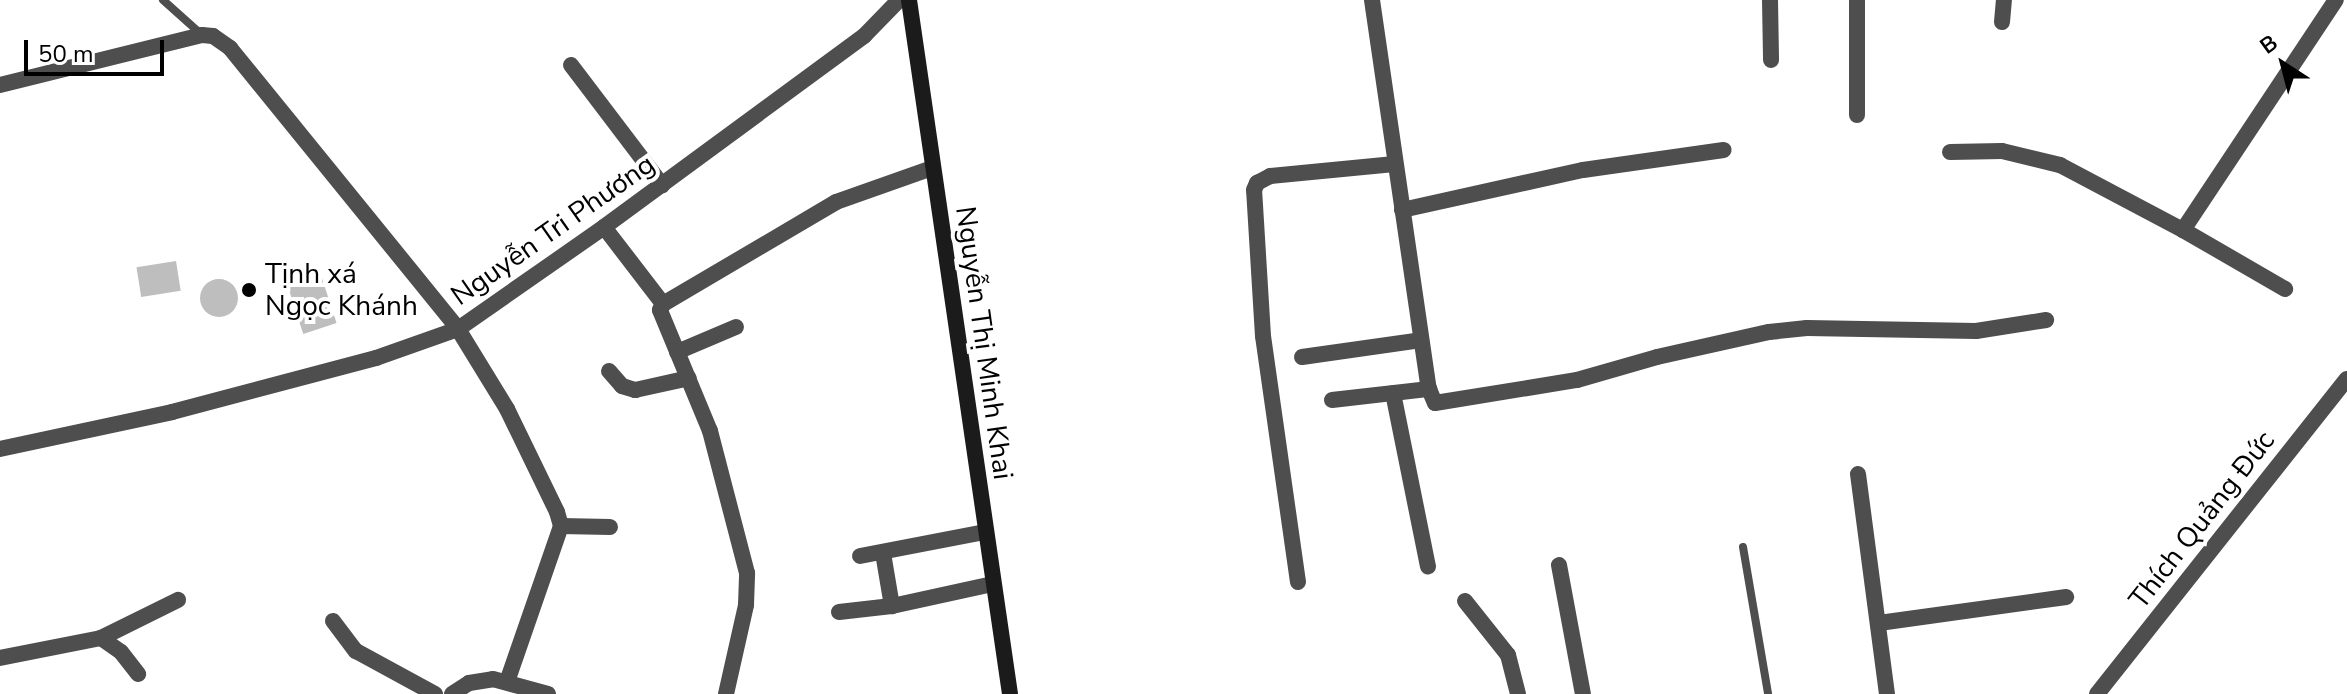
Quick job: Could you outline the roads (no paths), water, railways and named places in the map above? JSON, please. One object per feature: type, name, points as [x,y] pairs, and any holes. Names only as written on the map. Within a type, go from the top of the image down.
[{"type":"main road","name":"Nguyễn Thị Minh Khai","points":[[909,0],[1010,694]]},
{"type":"street","name":"Nguyễn Tri Phương","points":[[0,449],[216,400],[403,350],[458,329],[604,227],[864,36],[899,0]]},
{"type":"street","points":[[1372,0],[1421,340],[1429,389],[1435,403],[1577,380],[1657,357],[1769,332],[1807,328],[1880,332],[1976,331],[2046,320]]},
{"type":"street","points":[[1770,0],[1771,60]]},
{"type":"street","points":[[1857,0],[1857,115]]},
{"type":"street","points":[[2002,22],[2004,0]]},
{"type":"street","points":[[2183,230],[2336,0]]},
{"type":"street","points":[[0,85],[208,35],[230,48],[458,329],[507,409],[561,526],[507,682]]},
{"type":"street","points":[[571,65],[662,185]]},
{"type":"street","points":[[1402,210],[1583,170],[1724,150]]},
{"type":"street","points":[[1950,152],[2002,151],[2060,165],[2183,230],[2285,289]]},
{"type":"street","points":[[1298,582],[1263,336],[1254,190],[1257,183],[1270,176],[1394,164]]},
{"type":"street","points":[[726,694],[746,605],[747,573],[710,431],[660,310],[663,304],[836,202],[932,168]]},
{"type":"street","points":[[604,227],[663,304]]},
{"type":"street","points":[[677,352],[736,327]]},
{"type":"street","points":[[1302,357],[1421,340]]},
{"type":"street","points":[[609,371],[622,386],[635,390],[689,378]]},
{"type":"street","name":"Thích Quảng Đức","points":[[2097,694],[2347,379]]},
{"type":"street","points":[[1332,400],[1429,389]]},
{"type":"street","points":[[1393,393],[1428,566]]},
{"type":"street","points":[[1858,474],[1887,694]]},
{"type":"street","points":[[561,526],[610,527]]},
{"type":"street","points":[[860,556],[985,532]]},
{"type":"street","points":[[883,553],[892,606]]},
{"type":"street","points":[[1559,565],[1583,694]]},
{"type":"street","points":[[839,612],[892,606],[993,584]]},
{"type":"street","points":[[1879,623],[2066,597]]},
{"type":"street","points":[[0,658],[101,638],[178,600]]},
{"type":"street","points":[[1465,601],[1508,655],[1518,694]]},
{"type":"street","points":[[333,621],[356,651],[435,694]]},
{"type":"street","points":[[101,638],[121,652],[138,674]]},
{"type":"street","points":[[452,694],[481,680],[507,682],[548,694]]},
{"type":"lane","points":[[163,0],[208,35]]},
{"type":"lane","points":[[1743,547],[1768,694]]},
{"type":"place","name":"Tịnh xá Ngọc Khánh","points":[[249,290]]}]
